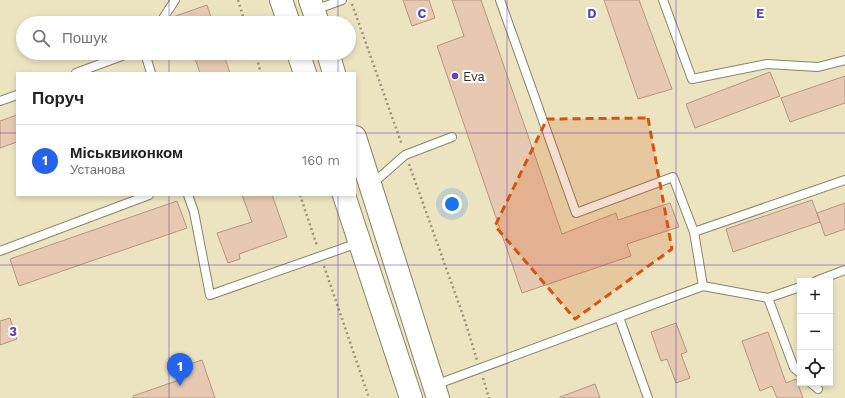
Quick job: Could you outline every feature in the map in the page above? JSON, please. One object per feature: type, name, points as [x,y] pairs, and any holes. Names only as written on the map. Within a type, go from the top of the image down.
[{"type":"street","points":[[281,0],[287,16]]},
{"type":"street","points":[[300,60],[305,72]]},
{"type":"street","points":[[330,60],[334,72]]},
{"type":"street","points":[[356,140],[436,392]]},
{"type":"street","points":[[344,196],[411,398]]},
{"type":"street","points":[[359,243],[387,235]]},
{"type":"lane","points":[[165,16],[175,0]]},
{"type":"lane","points":[[315,16],[342,0]]},
{"type":"lane","points":[[500,0],[576,213],[673,177],[694,232],[703,286]]},
{"type":"lane","points":[[663,0],[692,79],[767,64],[818,68],[845,60]]},
{"type":"lane","points":[[79,72],[111,60]]},
{"type":"lane","points":[[147,60],[151,72]]},
{"type":"lane","points":[[0,101],[16,95]]},
{"type":"lane","points":[[371,185],[406,155],[452,137]]},
{"type":"lane","points":[[694,232],[845,180]]},
{"type":"lane","points":[[0,251],[146,196]]},
{"type":"lane","points":[[188,196],[194,212],[210,295],[359,243]]},
{"type":"lane","points":[[824,278],[845,270]]},
{"type":"lane","points":[[436,392],[480,368],[703,286],[768,298],[797,288]]},
{"type":"lane","points":[[768,298],[794,368],[797,370]]},
{"type":"lane","points":[[619,317],[648,398]]},
{"type":"lane","points":[[814,386],[818,389]]},
{"type":"path","points":[[238,0],[243,16]]},
{"type":"path","points":[[350,0],[356,16]]},
{"type":"path","points":[[356,17],[464,321],[489,398]]},
{"type":"path","points":[[257,60],[261,72]]},
{"type":"path","points":[[300,196],[369,398]]},
{"type":"highlighted area","points":[[648,118],[672,249],[575,319],[495,226],[547,119]]},
{"type":"building","points":[[403,0],[429,0],[435,18],[412,26]]},
{"type":"building","points":[[452,0],[481,0],[562,234],[616,213],[618,220],[670,203],[679,227],[627,244],[631,256],[522,293],[437,46],[464,36]]},
{"type":"building","points":[[604,0],[639,0],[672,89],[638,99]]},
{"type":"building","points":[[207,5],[211,16],[176,16]]},
{"type":"building","points":[[195,60],[225,60],[230,72],[200,72]]},
{"type":"building","points":[[770,72],[780,96],[695,128],[686,104]]},
{"type":"building","points":[[845,76],[845,103],[790,122],[781,98]]},
{"type":"building","points":[[16,115],[16,142],[0,148],[0,121]]},
{"type":"building","points":[[242,196],[272,196],[287,237],[239,254],[240,259],[228,263],[217,233],[252,222]]},
{"type":"building","points":[[812,200],[820,222],[733,252],[726,229]]},
{"type":"building","points":[[177,201],[187,228],[19,286],[10,259]]},
{"type":"building","points":[[845,203],[845,229],[825,236],[817,213]]},
{"type":"building","points":[[10,318],[17,339],[0,345],[0,321]]},
{"type":"building","points":[[676,323],[687,352],[681,354],[690,378],[676,383],[667,359],[661,361],[651,332]]},
{"type":"building","points":[[768,332],[786,383],[796,379],[797,386],[799,386],[803,398],[777,398],[772,386],[760,391],[742,341]]},
{"type":"building","points":[[202,360],[215,398],[133,398],[133,396],[182,379],[178,368]]},
{"type":"building","points":[[595,384],[600,398],[560,398],[560,397]]},
{"type":"place","name":"Eva","points":[[455,76]]},
{"type":"place","name":"Міськвиконком","points":[[180,386]]}]
